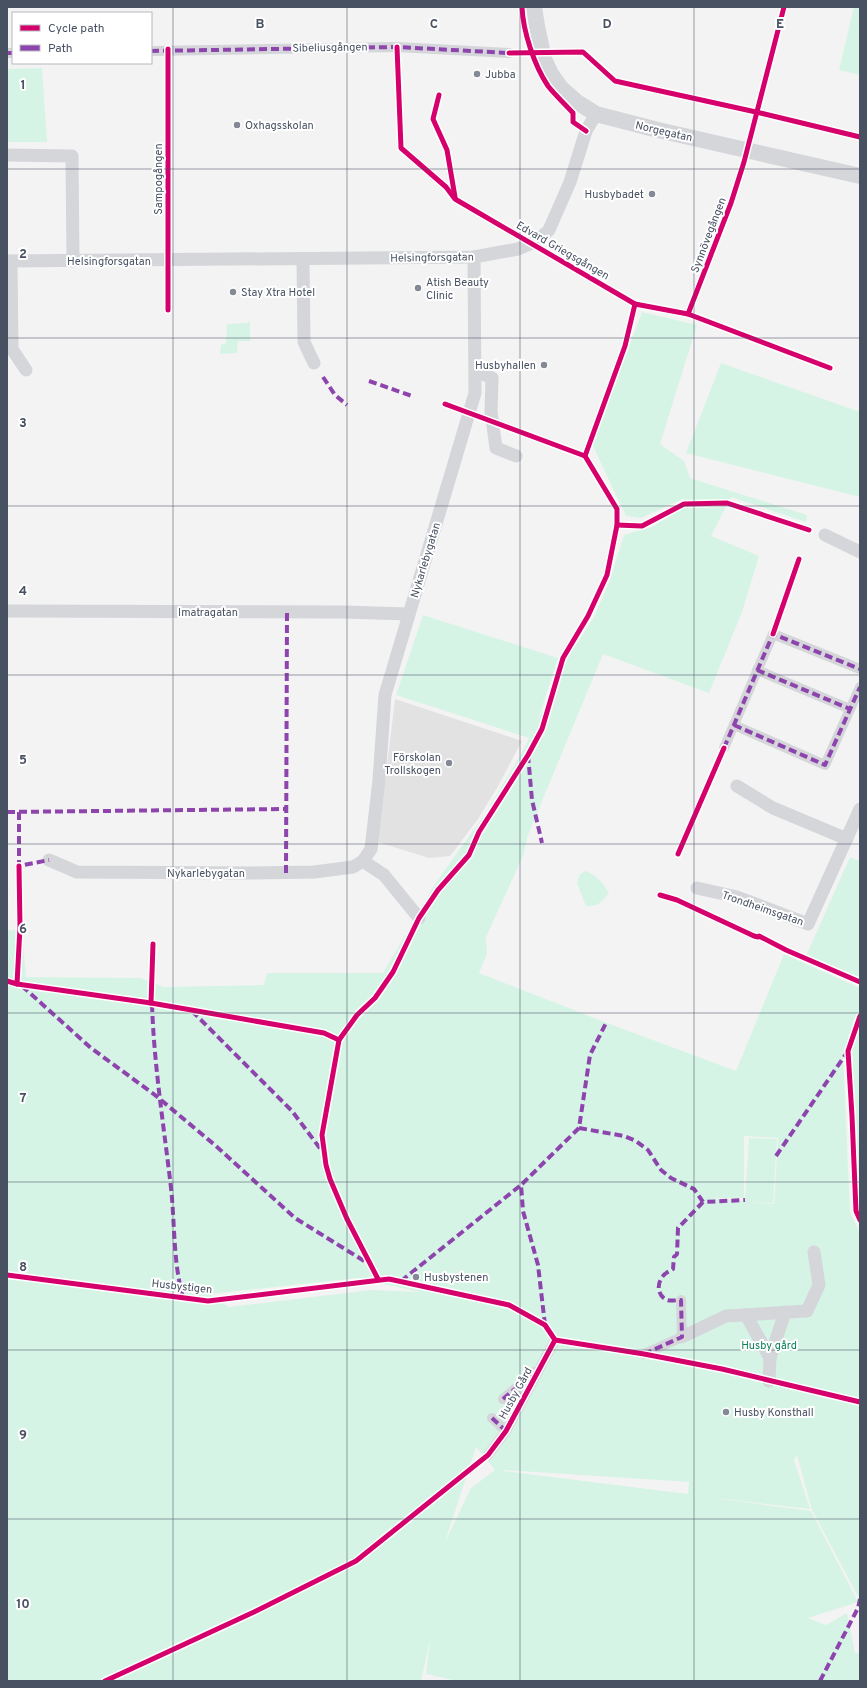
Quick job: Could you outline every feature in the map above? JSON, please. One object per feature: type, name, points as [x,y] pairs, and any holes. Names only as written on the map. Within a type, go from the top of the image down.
[{"type":"street","name":"Norgegatan","points":[[534,7],[544,60],[551,74],[561,88],[577,102],[596,114],[658,130],[860,176]]},
{"type":"street","name":"Sibeliusgången","points":[[152,51],[397,47],[509,53]]},
{"type":"street","name":"Helsingforsgatan","points":[[26,370],[12,350],[9,261],[474,257],[518,249],[536,241],[549,230],[570,182],[586,132],[596,114]]},
{"type":"street","points":[[7,156],[72,156],[73,261]]},
{"type":"street","name":"Nykarlebygatan","points":[[49,860],[77,872],[254,873],[314,872],[353,867],[363,861],[371,849],[379,780],[385,695],[475,393],[474,257]]},
{"type":"street","points":[[303,259],[304,342],[314,362]]},
{"type":"street","points":[[476,370],[492,378],[491,411],[496,448],[516,456]]},
{"type":"street","points":[[826,535],[860,552]]},
{"type":"street","name":"Imatragatan","points":[[7,611],[344,612],[409,614]]},
{"type":"street","points":[[724,748],[773,634],[860,669]]},
{"type":"street","points":[[757,670],[850,710]]},
{"type":"street","points":[[734,725],[825,764],[860,687]]},
{"type":"street","points":[[737,786],[774,808],[847,840]]},
{"type":"street","name":"Trondheimsgatan","points":[[697,888],[737,897],[808,924],[860,809]]},
{"type":"street","points":[[363,861],[384,875],[419,918]]},
{"type":"street","points":[[644,1354],[726,1316],[807,1311],[819,1285],[814,1252]]},
{"type":"street","points":[[681,1300],[682,1337]]},
{"type":"street","points":[[769,1381],[770,1358],[785,1312]]},
{"type":"street","points":[[746,1315],[770,1358]]},
{"type":"street","name":"Husby Gård","points":[[488,1455],[506,1431],[556,1340]]},
{"type":"street","points":[[503,1400],[540,1368]]},
{"type":"street","points":[[492,1418],[506,1431]]},
{"type":"shaded area","name":"Förskolan Trollskogen","points":[[395,699],[522,741],[498,786],[478,819],[450,856],[429,858],[378,842]]},
{"type":"green space","points":[[854,7],[860,7],[860,75],[839,70]]},
{"type":"green space","points":[[42,68],[47,142],[7,142],[7,69]]},
{"type":"green space","name":"Husby gård","points":[[642,312],[697,325],[660,444],[684,461],[690,478],[807,515],[806,522],[731,497],[711,536],[759,556],[742,612],[709,693],[603,654],[528,835],[523,856],[486,937],[487,954],[479,973],[736,1071],[784,954],[860,988],[860,1213],[858,1206],[852,1051],[843,1055],[850,1212],[860,1233],[860,1426],[858,1423],[860,1429],[860,1600],[812,1510],[797,1455],[794,1460],[810,1509],[707,1497],[811,1511],[858,1602],[808,1618],[826,1625],[847,1613],[855,1653],[860,1653],[860,1681],[457,1681],[426,1674],[430,1640],[421,1681],[7,1681],[7,930],[22,931],[26,977],[140,978],[164,987],[264,985],[267,973],[383,973],[435,884],[485,814],[523,751],[529,738],[396,695],[423,615],[558,658],[538,720],[568,657],[594,617],[610,580],[624,535],[652,527],[682,509],[685,498],[641,518],[626,516],[592,444]],"holes":[[[744,1136],[778,1138],[774,1204],[750,1202],[773,1203],[777,1139],[749,1138],[745,1201],[709,1198],[744,1198]],[[358,1278],[419,1292],[371,1290],[229,1307],[209,1294]],[[476,1447],[495,1470],[471,1488],[445,1542]],[[504,1471],[689,1482],[688,1494]]]},
{"type":"green space","points":[[250,321],[250,341],[238,341],[237,353],[220,354],[221,345],[226,343],[227,324],[247,323]]},
{"type":"green space","points":[[721,363],[860,412],[860,497],[686,453]]},
{"type":"green space","points":[[850,857],[860,861],[860,979],[806,956]]},
{"type":"green space","points":[[586,871],[600,880],[609,893],[602,901],[593,906],[586,906],[577,883],[580,874]]},
{"type":"marked path","points":[[152,51],[397,47],[509,53]]},
{"type":"marked path","points":[[7,53],[12,53]]},
{"type":"marked path","points":[[323,377],[335,395],[347,405]]},
{"type":"marked path","points":[[369,381],[412,396]]},
{"type":"marked path","points":[[286,873],[287,612]]},
{"type":"marked path","points":[[724,748],[773,634],[860,669]]},
{"type":"marked path","points":[[757,670],[850,709]]},
{"type":"marked path","points":[[734,725],[825,765],[860,687]]},
{"type":"marked path","points":[[528,755],[532,800],[542,843]]},
{"type":"marked path","points":[[7,812],[286,809]]},
{"type":"marked path","points":[[19,812],[19,866],[49,860]]},
{"type":"marked path","points":[[22,986],[91,1048],[155,1095],[216,1146],[295,1218],[369,1264]]},
{"type":"marked path","points":[[152,1004],[157,1073],[171,1188],[177,1270],[183,1297]]},
{"type":"marked path","points":[[192,1011],[292,1111],[322,1151]]},
{"type":"marked path","points":[[545,1325],[538,1265],[523,1211],[521,1185],[579,1128],[590,1055],[606,1023]]},
{"type":"marked path","points":[[776,1156],[848,1051]]},
{"type":"marked path","points":[[579,1128],[624,1136],[636,1141],[648,1150],[661,1170],[671,1178],[694,1189],[703,1202],[745,1200]]},
{"type":"marked path","points":[[401,1281],[521,1185]]},
{"type":"marked path","points":[[644,1354],[682,1337],[681,1300],[671,1301],[662,1297],[659,1291],[659,1285],[664,1275],[673,1269],[674,1257],[677,1254],[678,1228],[703,1202]]},
{"type":"marked path","points":[[503,1399],[535,1372]]},
{"type":"marked path","points":[[492,1418],[506,1431]]},
{"type":"marked path","points":[[820,1681],[858,1608],[860,1599]]},
{"type":"cycle path","points":[[522,7],[530,48],[543,78],[548,86],[573,113],[573,122],[586,131]]},
{"type":"cycle path","name":"Synnövegången","points":[[688,314],[731,203],[744,162],[784,7]]},
{"type":"cycle path","name":"Edvard Griegsgången","points":[[397,47],[401,148],[446,187],[455,199],[635,304],[688,314],[830,368]]},
{"type":"cycle path","name":"Sampogången","points":[[168,49],[168,310]]},
{"type":"cycle path","points":[[509,53],[583,52],[615,81],[860,137]]},
{"type":"cycle path","points":[[439,95],[433,119],[447,150],[455,197]]},
{"type":"cycle path","points":[[585,456],[625,346],[635,304]]},
{"type":"cycle path","points":[[378,1279],[347,1219],[330,1179],[326,1165],[322,1135],[339,1040],[357,1015],[375,998],[393,972],[419,918],[438,890],[469,855],[479,832],[528,755],[542,729],[563,658],[588,616],[607,575],[617,525],[617,509],[585,456],[445,404]]},
{"type":"cycle path","points":[[617,525],[642,526],[684,504],[727,503],[809,530]]},
{"type":"cycle path","points":[[773,634],[799,559]]},
{"type":"cycle path","points":[[678,854],[724,748]]},
{"type":"cycle path","points":[[17,984],[20,927],[19,866]]},
{"type":"cycle path","points":[[660,895],[677,900],[754,936],[759,936],[786,950],[860,982]]},
{"type":"cycle path","points":[[151,1003],[153,944]]},
{"type":"cycle path","points":[[7,981],[17,984],[151,1003],[324,1033],[339,1040]]},
{"type":"cycle path","points":[[860,1016],[848,1051],[856,1211],[860,1220]]},
{"type":"cycle path","name":"Husbystigen","points":[[7,1275],[208,1301],[389,1279],[509,1305],[545,1325],[555,1340],[644,1354],[722,1369],[860,1402]]},
{"type":"cycle path","points":[[105,1681],[254,1612],[356,1561],[488,1455],[506,1431],[555,1340]]},
{"type":"place","name":"Jubba","points":[[477,74]]},
{"type":"place","name":"Oxhagsskolan","points":[[237,125]]},
{"type":"place","name":"Husbybadet","points":[[652,194]]},
{"type":"place","name":"Atish Beauty Clinic","points":[[418,288]]},
{"type":"place","name":"Stay Xtra Hotel","points":[[233,292]]},
{"type":"place","name":"Husbyhallen","points":[[544,365]]},
{"type":"place","name":"Förskolan Trollskogen","points":[[449,763]]},
{"type":"place","name":"Husbystenen","points":[[416,1277]]},
{"type":"place","name":"Husby Konsthall","points":[[726,1412]]}]
